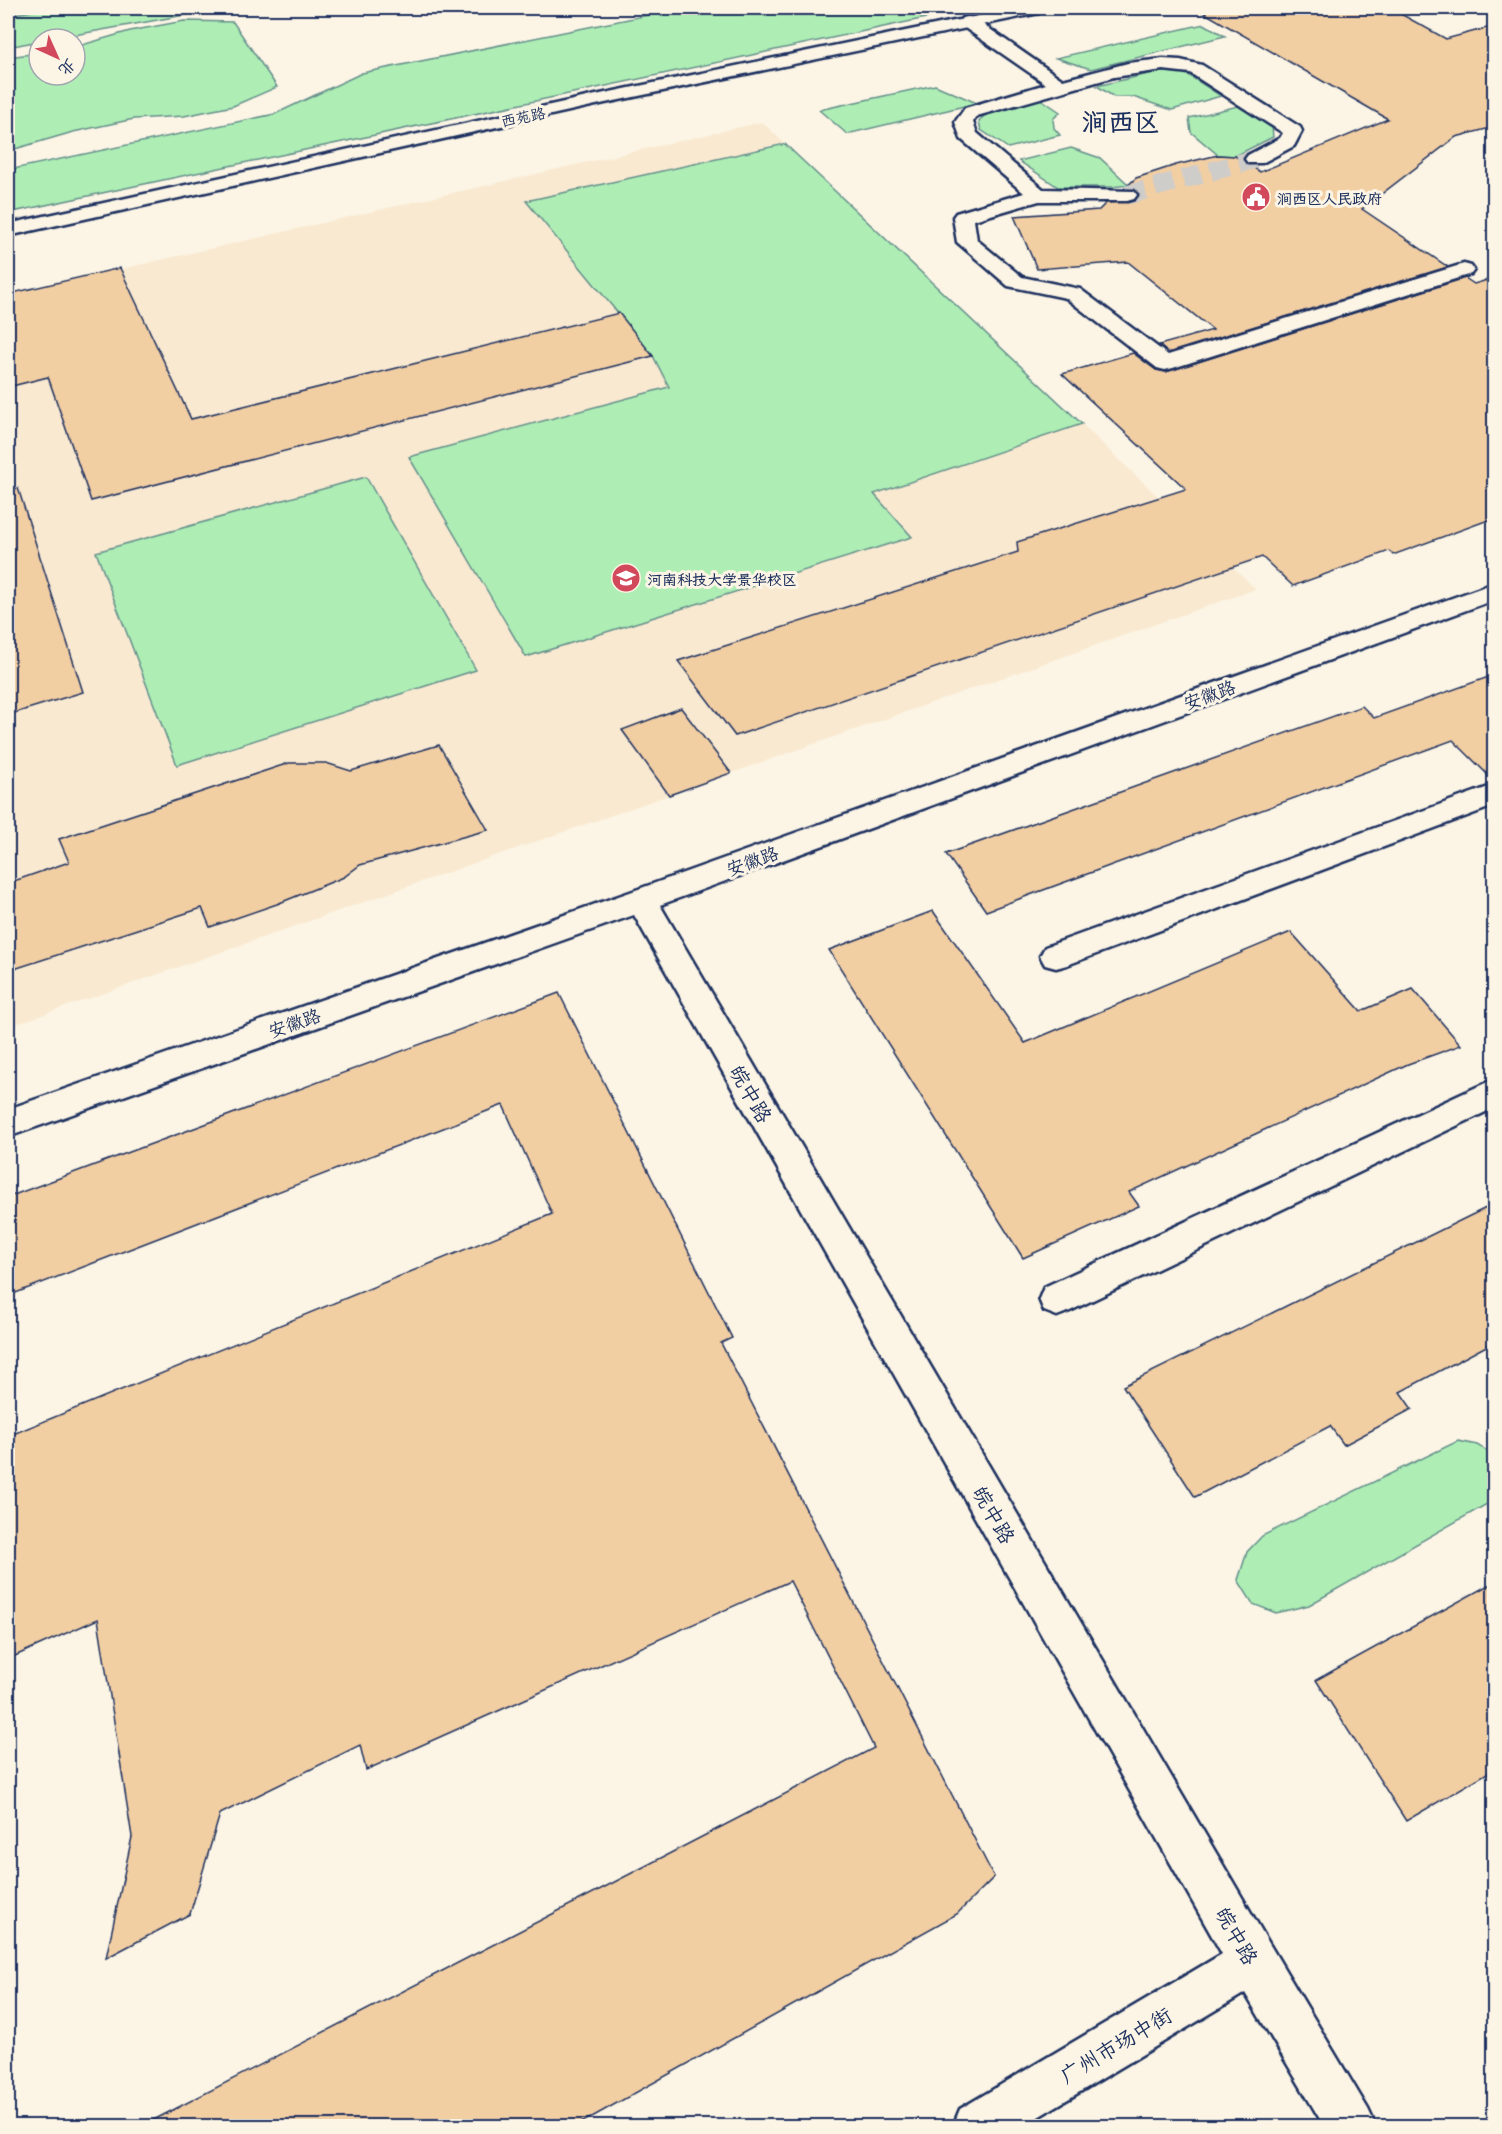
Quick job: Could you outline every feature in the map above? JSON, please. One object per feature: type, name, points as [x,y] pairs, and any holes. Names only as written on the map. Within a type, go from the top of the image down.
[{"type":"street","name":"西苑路","points":[[8,230],[593,101],[1039,8]]},
{"type":"street","points":[[968,22],[1060,86]]},
{"type":"street","points":[[1038,195],[968,135],[964,123],[971,112],[1060,86],[1130,69],[1181,64],[1196,69],[1293,131],[1287,142],[1255,159]]},
{"type":"street","points":[[1127,195],[1038,195],[963,217],[967,242],[1015,282],[1073,293],[1165,363],[1464,270]]},
{"type":"street","name":"安徽路","points":[[8,1123],[640,900],[1494,591]]},
{"type":"street","points":[[1056,956],[1494,795]]},
{"type":"street","name":"皖中路","points":[[640,900],[1253,1962],[1351,2127]]},
{"type":"street","points":[[1057,1299],[1494,1093]]},
{"type":"street","name":"广州市场中街","points":[[977,2127],[1253,1962]]},
{"type":"shaded area","name":"河南科技大学景华校区","points":[[762,122],[1256,589],[8,1027],[8,295]]},
{"type":"green space","points":[[50,8],[224,8],[87,33],[87,27],[27,27],[27,43],[8,47],[8,15]]},
{"type":"green space","points":[[683,8],[973,8],[8,213],[8,170],[275,114],[362,73]]},
{"type":"green space","points":[[184,21],[233,22],[277,87],[233,106],[184,116],[134,119],[73,132],[8,151],[8,57],[27,55],[27,87],[87,87],[87,44],[130,31]]},
{"type":"green space","points":[[1204,24],[1225,36],[1091,69],[1056,58]]},
{"type":"green space","points":[[1177,71],[1190,76],[1221,96],[1172,110],[1133,97],[1114,97],[1097,86],[1157,72]]},
{"type":"green space","points":[[935,85],[977,103],[847,134],[819,110]]},
{"type":"green space","points":[[1041,99],[1060,112],[1053,119],[1054,128],[1060,135],[1008,148],[981,130],[979,122],[985,114]]},
{"type":"green space","points":[[1238,106],[1272,127],[1273,137],[1235,156],[1218,155],[1191,132],[1189,118]]},
{"type":"green space","points":[[785,144],[1082,424],[874,494],[912,537],[526,657],[409,457],[669,387],[653,356],[526,201]]},
{"type":"green space","points":[[1071,148],[1100,158],[1129,185],[1058,187],[1019,161]]},
{"type":"green space","points":[[366,477],[476,670],[177,765],[96,552]]},
{"type":"green space","points":[[1458,1441],[1477,1445],[1494,1455],[1494,1500],[1309,1605],[1276,1613],[1253,1604],[1238,1580],[1247,1552],[1262,1536]]},
{"type":"building","points":[[1196,8],[1390,8],[1446,39],[1494,26],[1494,127],[1456,137],[1362,209],[1448,267],[1168,353],[1159,345],[1213,330],[1128,262],[1037,269],[1014,216],[1099,210],[1106,203],[1135,201],[1139,195],[1136,190],[1124,189],[1136,178],[1218,155],[1235,156],[1260,172],[1388,119]]},
{"type":"building","points":[[120,268],[191,419],[619,313],[653,356],[91,501],[48,377],[8,387],[8,294]]},
{"type":"building","points":[[1465,278],[1474,284],[1494,278],[1494,518],[1393,555],[1389,551],[1293,586],[1262,557],[735,736],[678,661],[1018,552],[1017,542],[1186,489],[1062,374],[1133,353],[1156,370],[1166,372]]},
{"type":"building","points":[[18,488],[83,692],[8,715],[8,490]]},
{"type":"building","points":[[1494,675],[1494,781],[1453,740],[986,911],[946,854],[1362,706],[1374,718]]},
{"type":"building","points":[[681,708],[731,773],[669,795],[622,730]]},
{"type":"building","points":[[439,745],[488,830],[360,865],[344,877],[277,904],[210,927],[202,908],[8,971],[8,883],[69,862],[59,839],[289,763],[326,763],[351,771]]},
{"type":"building","points":[[933,911],[1025,1043],[1291,932],[1361,1011],[1413,989],[1461,1045],[1408,1064],[1129,1192],[1139,1206],[1023,1258],[829,950]]},
{"type":"building","points":[[559,993],[732,1338],[721,1343],[994,1877],[957,1914],[574,2127],[140,2127],[874,1748],[790,1581],[366,1770],[360,1745],[220,1814],[190,1914],[106,1958],[132,1837],[98,1619],[8,1659],[8,1436],[552,1214],[503,1105],[8,1296],[8,1197]]},
{"type":"building","points":[[1494,1204],[1494,1342],[1400,1392],[1412,1409],[1344,1445],[1330,1426],[1195,1497],[1123,1386]]},
{"type":"building","points":[[1494,1582],[1494,1769],[1406,1821],[1316,1680]]},
{"type":"tunnel","points":[[1127,195],[1255,159]]},
{"type":"place","name":"涧西区人民政府","points":[[1256,197]]},
{"type":"place","name":"河南科技大学景华校区","points":[[626,578]]},
{"type":"district","name":"涧西区","points":[[1121,120]]}]
